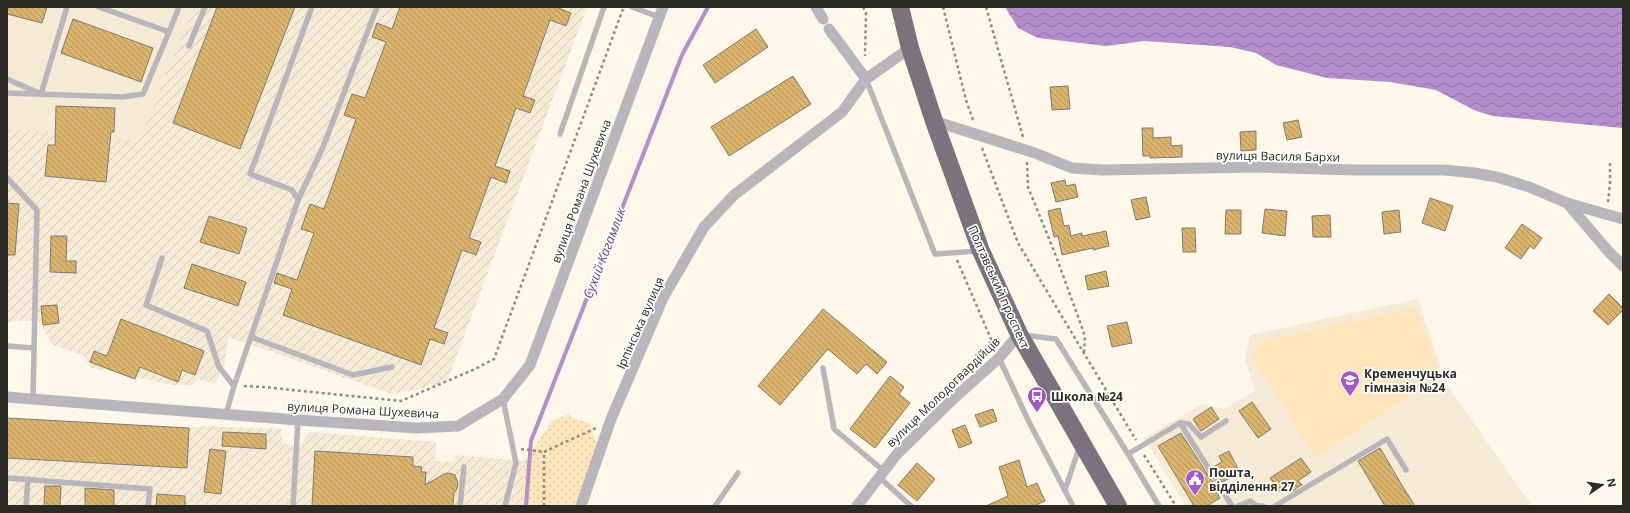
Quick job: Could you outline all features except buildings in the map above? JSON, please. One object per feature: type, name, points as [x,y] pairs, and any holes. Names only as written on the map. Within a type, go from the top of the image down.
[{"type":"highway","name":"Полтавський проспект","points":[[900,7],[910,48],[934,121],[981,251],[1019,334],[1118,506]]},
{"type":"street","points":[[816,7],[823,19]]},
{"type":"street","name":"вулиця Романа Шухевича","points":[[7,397],[417,428],[458,426],[502,399],[530,365],[661,12]]},
{"type":"street","points":[[829,29],[866,79]]},
{"type":"street","name":"Ірпінська вулиця","points":[[581,506],[611,419],[663,298],[704,227],[734,195],[842,112],[866,79],[910,48]]},
{"type":"street","name":"вулиця Василя Бархи","points":[[934,121],[1026,150],[1072,168],[1103,170],[1258,166],[1356,170],[1445,170],[1497,177],[1523,185],[1567,203],[1623,219]]},
{"type":"street","points":[[1567,203],[1608,252],[1623,266]]},
{"type":"street","name":"вулиця Молодогвардійців","points":[[857,506],[897,454],[952,400],[999,358],[1019,334]]},
{"type":"lane","points":[[41,94],[67,7]]},
{"type":"lane","points":[[98,7],[169,32]]},
{"type":"lane","points":[[7,93],[123,97],[144,94],[179,7]]},
{"type":"lane","points":[[189,46],[205,7]]},
{"type":"lane","points":[[298,200],[292,190],[250,174],[312,7]]},
{"type":"lane","points":[[226,414],[234,386],[298,200],[324,147],[377,7]]},
{"type":"lane","points":[[560,134],[604,7]]},
{"type":"lane","points":[[632,7],[661,12]]},
{"type":"lane","points":[[7,79],[41,94]]},
{"type":"lane","points":[[866,79],[935,254],[981,251]]},
{"type":"lane","points":[[7,178],[37,210],[33,399]]},
{"type":"lane","points":[[162,258],[146,305],[207,331],[219,367],[234,386]]},
{"type":"lane","points":[[1019,334],[1056,340],[1159,506]]},
{"type":"lane","points":[[251,337],[353,375],[392,367]]},
{"type":"lane","points":[[7,346],[34,348]]},
{"type":"lane","points":[[999,358],[1029,422],[1073,506]]},
{"type":"lane","points":[[823,368],[834,429],[882,474],[911,506]]},
{"type":"lane","points":[[502,399],[516,463],[506,506]]},
{"type":"lane","points":[[293,506],[298,420]]},
{"type":"lane","points":[[1128,454],[1180,423],[1189,424],[1201,437],[1226,421]]},
{"type":"lane","points":[[1180,423],[1232,506]]},
{"type":"lane","points":[[1275,506],[1387,439],[1406,470]]},
{"type":"lane","points":[[1065,490],[1081,444]]},
{"type":"lane","points":[[460,506],[464,467]]},
{"type":"lane","points":[[715,506],[738,473]]},
{"type":"lane","points":[[7,478],[150,489],[148,506]]},
{"type":"lane","points":[[26,506],[28,479]]},
{"type":"lane","points":[[1238,506],[1250,502],[1257,506],[1263,506]]},
{"type":"path","points":[[234,386],[262,386],[401,401],[475,370],[494,359],[624,7]]},
{"type":"path","points":[[863,7],[866,14],[864,59],[866,79]]},
{"type":"path","points":[[943,7],[966,100],[1018,243],[1176,506]]},
{"type":"path","points":[[986,7],[1026,150],[1028,187],[1056,256],[1085,336],[1084,353]]},
{"type":"path","points":[[1607,215],[1610,184],[1610,160]]},
{"type":"path","points":[[954,253],[999,358]]},
{"type":"path","points":[[526,450],[544,452],[611,419]]},
{"type":"path","points":[[544,452],[544,506]]},
{"type":"shaded area","points":[[7,7],[193,7],[139,141],[7,128]]},
{"type":"shaded area","points":[[193,7],[587,7],[448,379],[433,386],[392,394],[228,337],[225,364],[215,384],[198,379],[194,385],[174,385],[91,368],[84,356],[53,345],[38,320],[7,322],[7,128],[139,141]]},
{"type":"shaded area","name":"Кременчуцька гімназія №24","points":[[1418,299],[1445,382],[1532,506],[1186,506],[1144,438],[1202,404],[1224,409],[1255,391],[1245,360],[1250,335]]},
{"type":"shaded area","points":[[1416,307],[1439,377],[1315,458],[1252,355],[1262,341]]},
{"type":"shaded area","points":[[569,414],[572,418],[590,423],[597,449],[576,506],[522,506],[525,461],[552,421]]},
{"type":"shaded area","points":[[7,418],[189,428],[204,426],[281,429],[282,444],[301,445],[309,432],[436,442],[435,461],[454,462],[455,455],[525,461],[522,506],[7,506]]},
{"type":"water","points":[[1005,7],[1623,7],[1623,128],[1493,116],[1476,111],[1436,90],[1390,82],[1327,78],[1276,65],[1256,53],[1230,47],[1144,41],[1106,46],[1038,38],[1018,28]]},
{"type":"waterway","name":"Сухий Кагамлик","points":[[526,506],[531,441],[682,55],[708,7]]},
{"type":"place","name":"Кременчуцька гімназія №24","points":[[1350,397]]},
{"type":"place","name":"Школа №24","points":[[1037,413]]},
{"type":"place","name":"Пошта, відділення 27","points":[[1195,496]]}]
